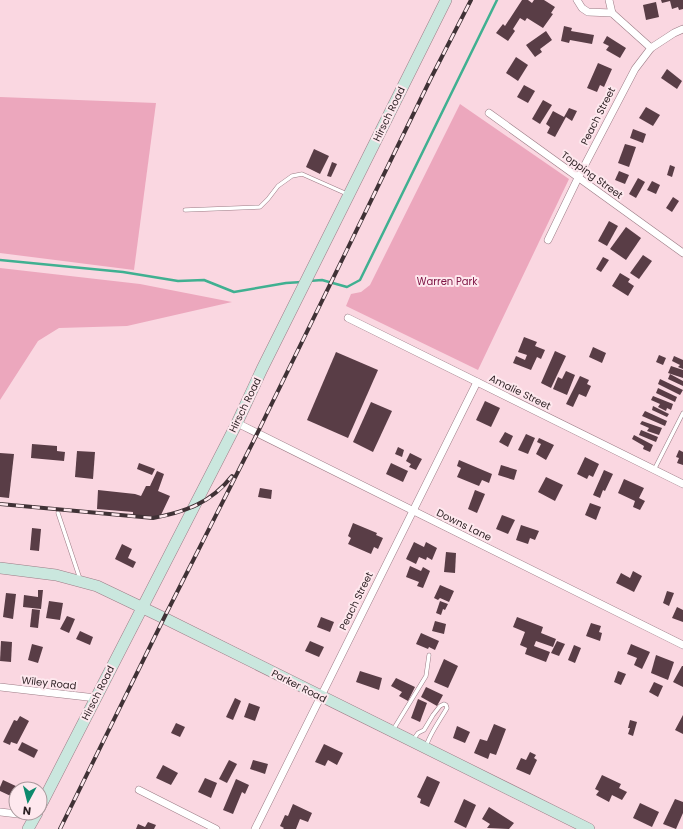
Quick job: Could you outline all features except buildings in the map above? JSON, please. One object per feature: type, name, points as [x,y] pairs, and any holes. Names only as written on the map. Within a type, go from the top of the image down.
[{"type":"main road","name":"Hirsch Road","points":[[48,791],[237,423],[302,288],[446,0]]},
{"type":"main road","name":"Parker Road","points":[[0,568],[56,574],[97,586],[589,829]]},
{"type":"street","points":[[577,0],[582,8],[588,12],[612,14],[651,48]]},
{"type":"street","points":[[609,0],[612,14]]},
{"type":"street","name":"Peach Street","points":[[548,240],[578,178],[635,69],[651,48],[674,32],[683,29]]},
{"type":"street","name":"Topping Street","points":[[489,113],[683,253]]},
{"type":"street","name":"Amalie Street","points":[[348,318],[683,484]]},
{"type":"street","name":"Peach Street","points":[[255,829],[477,382]]},
{"type":"street","name":"Downs Lane","points":[[237,423],[683,645]]},
{"type":"street","name":"Wiley Road","points":[[0,687],[96,698]]},
{"type":"street","points":[[139,790],[216,829]]},
{"type":"lane","points":[[185,210],[260,207],[278,186],[292,176],[302,174],[348,195]]},
{"type":"lane","points":[[654,470],[683,413]]},
{"type":"lane","points":[[58,514],[81,582]]},
{"type":"lane","points":[[392,732],[398,719],[409,705],[426,676],[429,655]]},
{"type":"lane","points":[[412,741],[418,733],[424,730],[440,706],[444,704],[446,705],[447,708],[428,739],[426,748]]},
{"type":"green space","points":[[0,97],[156,103],[134,270],[0,253]]},
{"type":"green space","name":"Warren Park","points":[[460,104],[569,179],[478,370],[346,306],[351,294],[361,292],[370,285]]},
{"type":"green space","points":[[0,268],[140,284],[232,302],[127,326],[59,328],[38,341],[0,400]]},
{"type":"waterway","points":[[309,281],[322,280],[347,287],[360,280],[497,0]]},
{"type":"waterway","points":[[0,260],[123,272],[178,281],[204,280],[234,292],[286,283],[302,282]]},
{"type":"railway","points":[[60,829],[471,0]]},
{"type":"railway","points":[[0,504],[153,518],[176,513],[197,505],[215,493],[232,476]]}]
